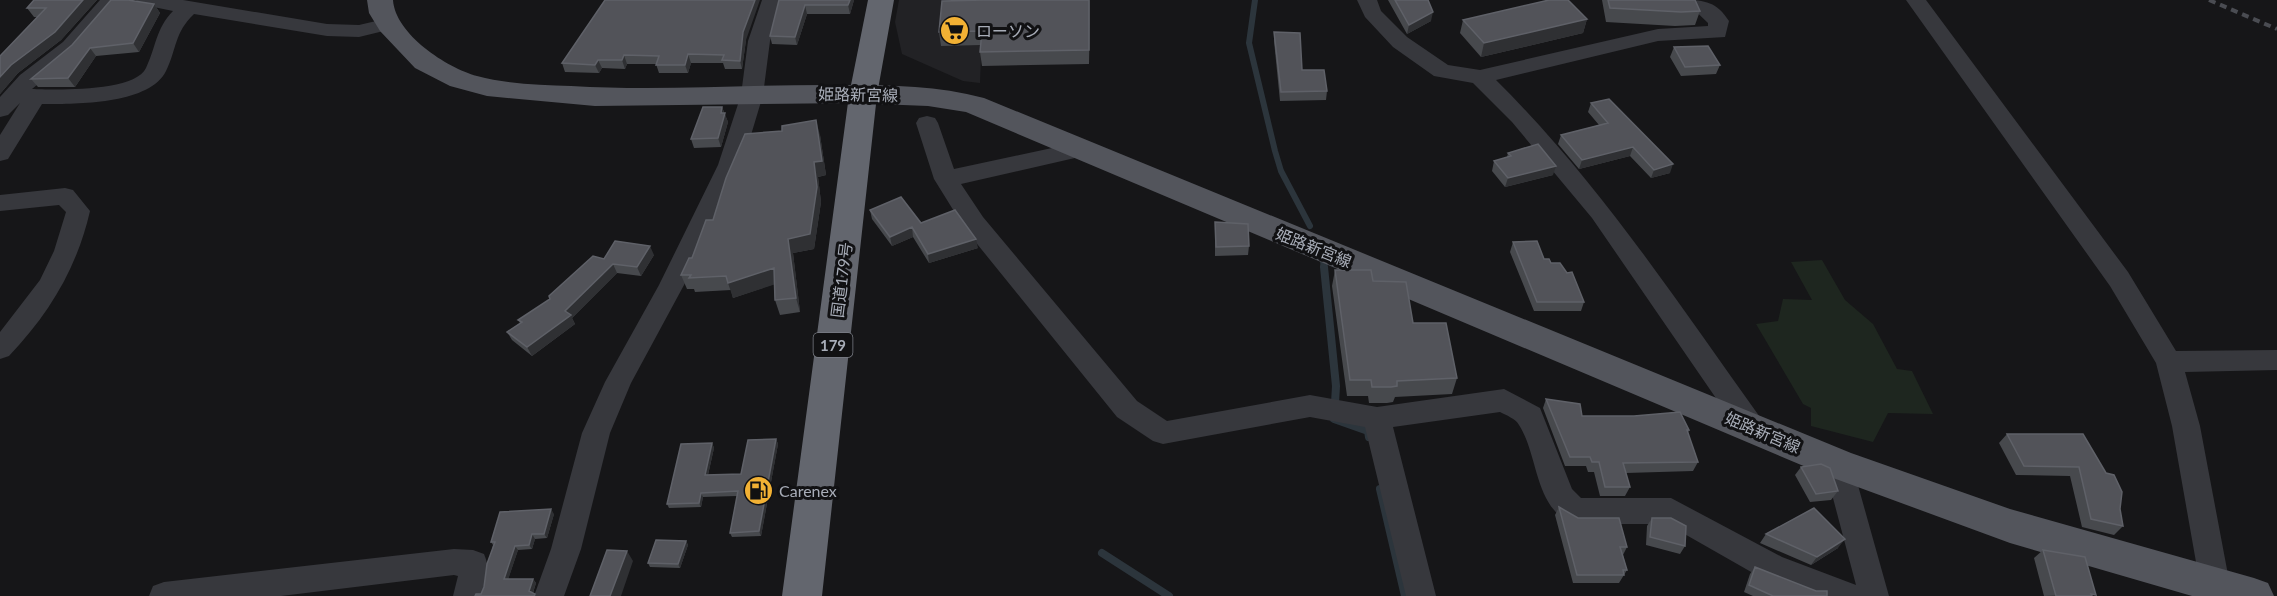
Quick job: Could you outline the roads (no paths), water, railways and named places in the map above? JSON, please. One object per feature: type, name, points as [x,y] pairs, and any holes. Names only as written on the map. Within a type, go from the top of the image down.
[{"type":"highway","name":"国道179号","points":[[802,596],[863,95],[881,0]]},
{"type":"main road","name":"姫路新宮線","points":[[384,12],[408,49],[447,75],[507,91],[598,98],[752,95],[946,97],[984,108],[1080,150],[1645,381],[1838,464],[2010,526],[2216,590],[2254,596]]},
{"type":"street","points":[[0,153],[25,97],[28,80],[70,47],[111,0]]},
{"type":"street","points":[[147,0],[327,30],[359,31],[384,12]]},
{"type":"street","points":[[549,596],[566,549],[596,432],[618,382],[671,285],[730,165],[752,95],[759,41],[772,0]]},
{"type":"street","points":[[1366,0],[1372,13],[1400,42],[1442,71],[1480,77],[1658,35],[1718,32],[1719,21],[1694,0]]},
{"type":"street","points":[[1916,0],[2119,279],[2169,362],[2186,426],[2216,590]]},
{"type":"street","points":[[0,110],[25,97],[99,95],[139,87],[151,78],[171,27],[188,8]]},
{"type":"street","points":[[1480,77],[1520,117],[1600,212],[1752,428]]},
{"type":"street","points":[[927,123],[946,179],[974,223],[1127,409],[1163,432],[1310,406],[1377,418],[1504,400],[1530,416],[1560,496],[1574,511],[1671,511],[1771,567],[1847,596]]},
{"type":"street","points":[[946,179],[1080,150]]},
{"type":"street","points":[[0,203],[65,196],[78,211],[73,239],[51,287],[30,318],[0,349]]},
{"type":"street","points":[[2169,362],[2277,360]]},
{"type":"street","points":[[1377,418],[1421,596]]},
{"type":"street","points":[[1838,464],[1874,596]]},
{"type":"street","points":[[164,596],[454,562],[473,562],[473,582],[468,596]]},
{"type":"waterway","points":[[1255,0],[1249,43],[1275,151],[1281,171],[1310,226]]},
{"type":"waterway","points":[[1323,261],[1324,268]]},
{"type":"waterway","points":[[1324,267],[1336,386],[1335,403]]},
{"type":"waterway","points":[[1334,419],[1368,431],[1369,437]]},
{"type":"waterway","points":[[1380,489],[1405,596]]},
{"type":"waterway","points":[[1102,553],[1169,596]]},
{"type":"railway","points":[[2209,0],[2277,29]]},
{"type":"place","name":"ローソン","points":[[955,30]]},
{"type":"place","name":"Carenex","points":[[758,490]]}]
